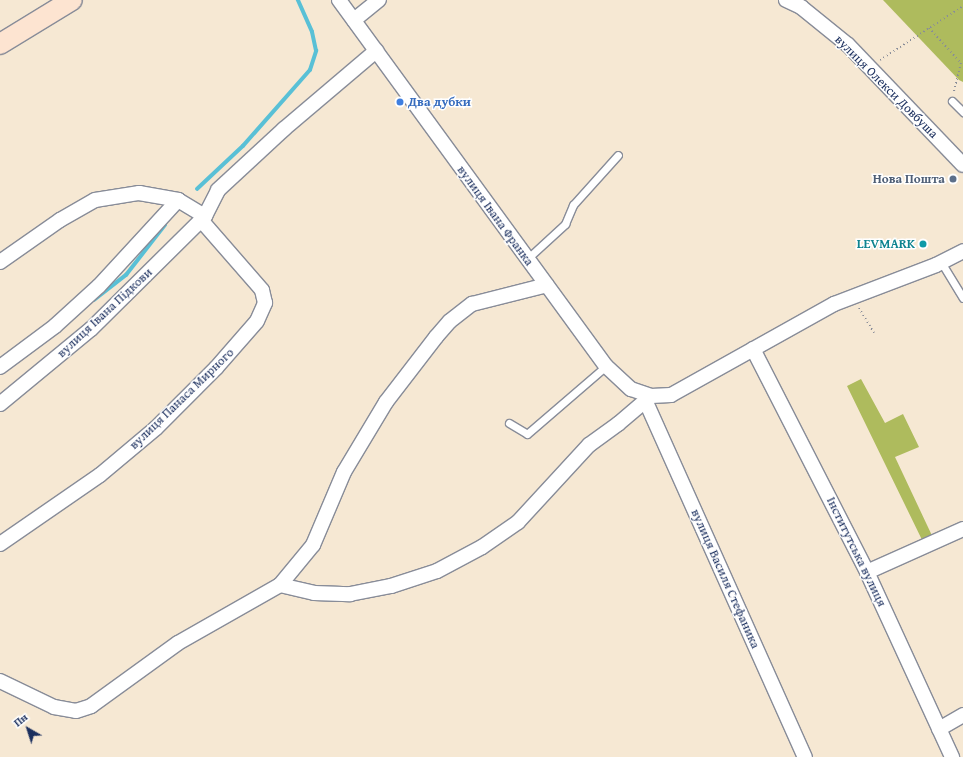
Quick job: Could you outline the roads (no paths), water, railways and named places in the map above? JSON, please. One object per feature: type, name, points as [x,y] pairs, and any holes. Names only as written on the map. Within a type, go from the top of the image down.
[{"type":"street","points":[[0,44],[72,0]]},
{"type":"street","name":"вулиця Івана Франка","points":[[339,0],[527,260],[606,366],[631,389],[648,399]]},
{"type":"street","points":[[354,20],[379,0]]},
{"type":"street","name":"вулиця Олекси Довбуша","points":[[786,0],[823,25],[869,67],[963,165]]},
{"type":"street","name":"вулиця Івана Підкови","points":[[0,404],[91,329],[203,218],[218,190],[295,119],[376,51]]},
{"type":"street","points":[[0,262],[60,220],[95,200],[139,193],[178,200],[203,218]]},
{"type":"street","name":"вулиця Івана Підкови","points":[[0,367],[55,326],[99,286],[178,200]]},
{"type":"street","name":"вулиця Панаса Мирного","points":[[0,544],[100,476],[156,428],[216,368],[257,322],[265,303],[262,290],[203,218]]},
{"type":"street","points":[[280,585],[314,593],[350,594],[418,579],[462,559],[518,522],[594,439],[648,399],[671,395],[834,304],[941,262],[963,251]]},
{"type":"street","points":[[0,681],[54,707],[76,711],[91,706],[178,644],[280,585],[313,545],[344,472],[382,408],[450,321],[472,304],[547,285]]},
{"type":"street","name":"Інститутська вулиця","points":[[753,349],[867,572],[952,757]]},
{"type":"street","name":"вулиця Василя Стефаника","points":[[648,399],[805,757]]},
{"type":"street","points":[[867,572],[963,529]]},
{"type":"street","points":[[939,729],[963,715]]},
{"type":"lane","points":[[952,101],[963,112]]},
{"type":"lane","points":[[527,260],[565,224],[573,205],[618,155]]},
{"type":"lane","points":[[941,262],[963,298]]},
{"type":"lane","points":[[509,423],[527,434],[606,366]]},
{"type":"waterway","points":[[197,189],[243,146],[310,70],[316,51],[312,32],[298,0]]},
{"type":"waterway","points":[[94,300],[126,275],[165,225]]},
{"type":"place","name":"Два дубки","points":[[400,102]]},
{"type":"place","name":"Нова Пошта","points":[[953,179]]},
{"type":"place","name":"LEVMARK","points":[[923,244]]}]
